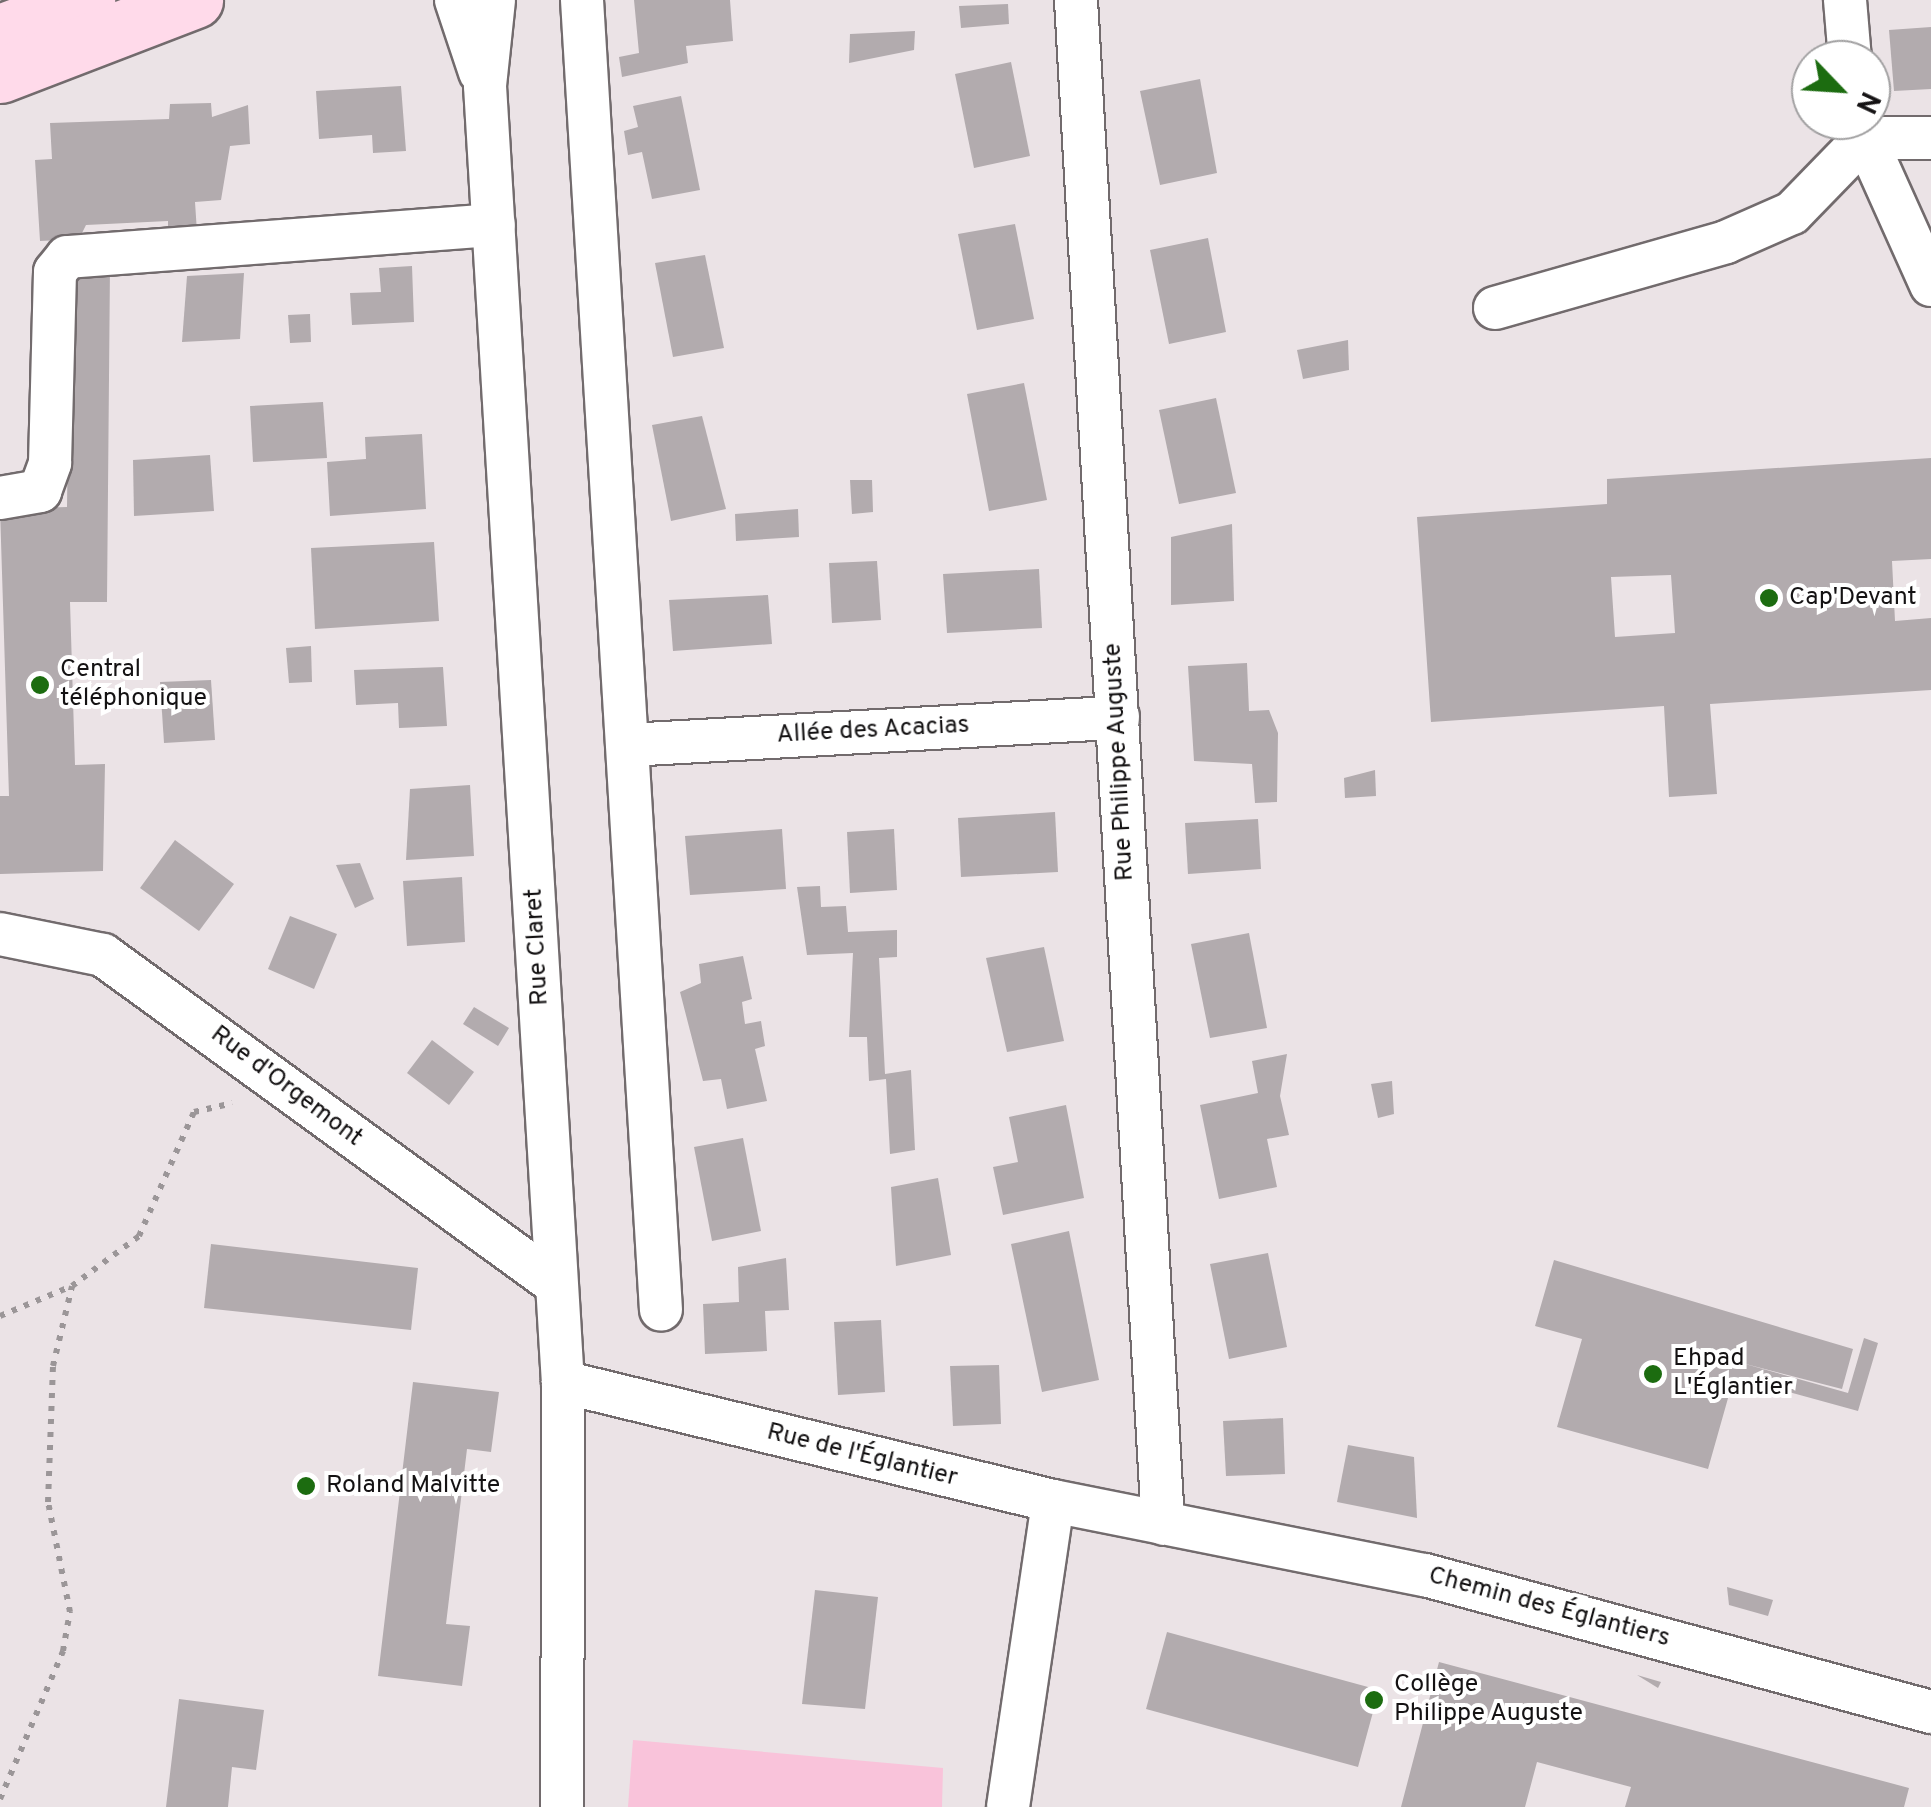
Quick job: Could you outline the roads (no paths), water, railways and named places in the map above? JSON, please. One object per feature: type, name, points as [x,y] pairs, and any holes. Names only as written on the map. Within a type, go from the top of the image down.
[{"type":"main road","points":[[0,32],[87,0]]},
{"type":"main road","points":[[0,74],[196,0]]},
{"type":"street","name":"Rue Claret","points":[[456,0],[485,86]]},
{"type":"street","name":"Rue Claret","points":[[494,0],[485,86],[553,1282],[562,1382],[562,1807]]},
{"type":"street","points":[[582,0],[662,1310]]},
{"type":"street","name":"Rue Philippe Auguste","points":[[1076,0],[1163,1524]]},
{"type":"street","points":[[1845,0],[1848,40]]},
{"type":"street","points":[[1891,133],[1931,138]]},
{"type":"street","points":[[1494,308],[1726,242],[1792,213],[1852,140]]},
{"type":"street","points":[[1866,140],[1931,285]]},
{"type":"street","points":[[0,498],[40,491],[50,464],[55,272],[67,257],[494,225]]},
{"type":"street","name":"Allée des Acacias","points":[[628,746],[1118,718]]},
{"type":"street","name":"Rue d'Orgemont","points":[[0,934],[103,955],[553,1282]]},
{"type":"street","name":"Rue de l'Églantier","points":[[562,1382],[1163,1524]]},
{"type":"street","points":[[1008,1807],[1053,1501]]},
{"type":"street","name":"Chemin des Églantiers","points":[[1163,1524],[1425,1575],[1931,1712]]},
{"type":"place","name":"Cap'Devant","points":[[1769,598]]},
{"type":"place","name":"Central téléphonique","points":[[40,685]]},
{"type":"place","name":"Ehpad L'Églantier","points":[[1653,1374]]},
{"type":"place","name":"Roland Malvitte","points":[[306,1486]]},
{"type":"place","name":"Collège Philippe Auguste","points":[[1374,1700]]}]
